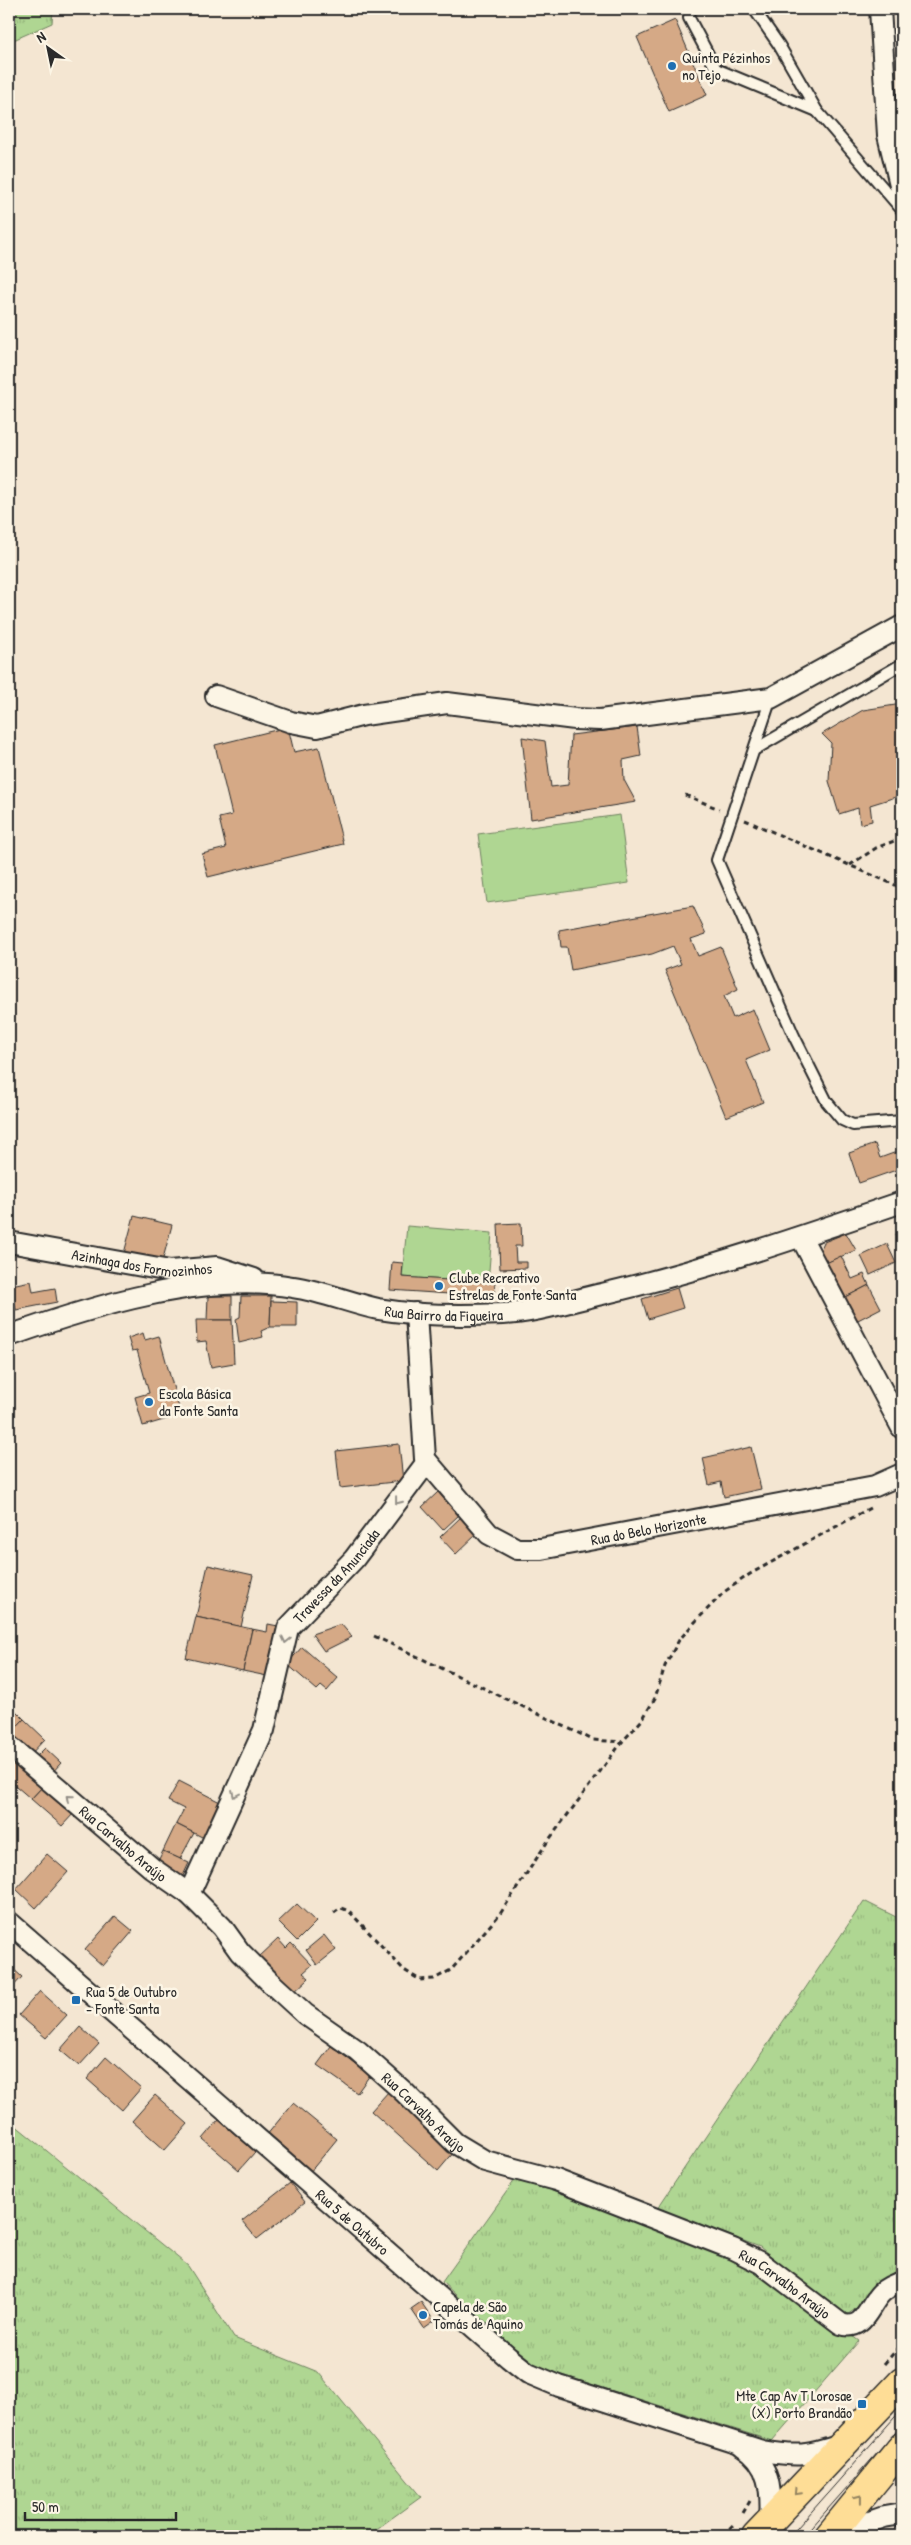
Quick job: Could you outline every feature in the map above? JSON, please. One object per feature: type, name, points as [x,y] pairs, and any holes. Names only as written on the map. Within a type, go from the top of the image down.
[{"type":"main road","points":[[763,2529],[902,2382]]},
{"type":"main road","points":[[830,2536],[902,2447]]},
{"type":"street","points":[[880,9],[888,135],[902,193]]},
{"type":"street","points":[[216,696],[290,722],[317,727],[364,715],[428,704],[447,703],[575,719],[600,720],[771,698],[902,626]]},
{"type":"street","name":"Rua Bairro da Figueira","points":[[9,1336],[102,1307],[172,1291],[228,1284],[293,1287],[379,1309],[416,1313],[459,1316],[506,1314],[681,1275],[801,1237],[902,1202]]},
{"type":"street","points":[[801,1237],[902,1428]]},
{"type":"street","name":"Azinhaga dos Formozinhos","points":[[9,1242],[170,1271],[217,1267],[275,1286]]},
{"type":"street","points":[[416,1313],[423,1451],[427,1462]]},
{"type":"street","name":"Rua do Belo Horizonte","points":[[427,1462],[489,1534],[508,1546],[526,1550],[541,1549],[875,1486],[902,1474]]},
{"type":"street","name":"Travessa da Anunciada","points":[[189,1894],[264,1730],[288,1628],[354,1559],[427,1462]]},
{"type":"street","name":"Rua Carvalho Araújo","points":[[9,1746],[153,1868],[189,1894],[222,1927],[240,1952],[270,1982],[305,2014],[358,2051],[404,2092],[455,2143],[485,2161],[556,2180],[733,2249],[761,2263],[840,2324],[849,2327],[862,2320],[881,2293],[902,2282]]},
{"type":"street","name":"Rua 5 de Outubro","points":[[9,1922],[508,2358],[528,2373],[559,2386],[741,2446],[795,2456],[808,2455],[843,2444]]},
{"type":"street","name":"Rua 5 de Outubro","points":[[741,2446],[760,2460],[764,2468],[771,2496],[763,2529]]},
{"type":"street","points":[[830,2536],[884,2517],[902,2514]]},
{"type":"lane","points":[[690,9],[690,18],[716,70],[817,111]]},
{"type":"lane","points":[[754,9],[779,45],[817,111],[902,210]]},
{"type":"lane","points":[[754,750],[902,664]]},
{"type":"lane","points":[[771,698],[717,860],[794,1036],[828,1102],[842,1120],[853,1125],[902,1122]]},
{"type":"path","points":[[685,795],[902,888]]},
{"type":"path","points":[[850,865],[876,848],[902,838]]},
{"type":"path","points":[[334,1913],[341,1908],[349,1911],[404,1970],[420,1980],[434,1980],[451,1970],[500,1914],[548,1841],[622,1742],[642,1720],[655,1698],[665,1666],[678,1640],[724,1592],[750,1574],[851,1520],[873,1506]]},
{"type":"path","points":[[374,1636],[593,1740],[622,1742]]},
{"type":"path","points":[[723,2536],[741,2517],[751,2496]]},
{"type":"green space","points":[[9,9],[53,9],[52,23],[9,42]]},
{"type":"green space","points":[[620,815],[629,883],[487,903],[478,834]]},
{"type":"green space","points":[[407,1226],[492,1233],[488,1283],[402,1277]]},
{"type":"green space","points":[[864,1901],[902,1920],[902,2272],[885,2281],[855,2309],[844,2315],[837,2313],[760,2247],[657,2209]]},
{"type":"green space","points":[[9,2120],[188,2266],[234,2338],[318,2372],[421,2497],[367,2536],[9,2536]]},
{"type":"green space","points":[[515,2180],[593,2203],[756,2268],[859,2341],[772,2441],[537,2367],[518,2353],[442,2282]]},
{"type":"building","name":"Quinta Pézinhos no Tejo","points":[[675,20],[707,95],[669,112],[637,37]]},
{"type":"building","points":[[902,704],[902,795],[870,805],[872,821],[860,824],[858,808],[839,814],[829,781],[831,743],[822,734],[863,710]]},
{"type":"building","points":[[288,727],[294,752],[319,747],[343,844],[208,877],[202,854],[226,848],[219,818],[232,815],[215,745]]},
{"type":"building","points":[[637,727],[641,756],[623,760],[624,780],[636,802],[531,819],[522,737],[545,741],[551,787],[568,785],[571,735]]},
{"type":"building","points":[[693,906],[706,934],[691,939],[698,956],[721,947],[738,989],[724,996],[733,1018],[753,1009],[770,1050],[746,1060],[763,1102],[726,1117],[665,970],[681,964],[673,946],[652,954],[571,970],[567,947],[561,947],[559,930]]},
{"type":"building","points":[[875,1144],[880,1158],[902,1150],[902,1168],[859,1183],[849,1153]]},
{"type":"building","points":[[134,1216],[172,1225],[161,1266],[123,1257]]},
{"type":"building","points":[[521,1223],[522,1246],[515,1246],[516,1262],[527,1262],[527,1268],[500,1269],[498,1224]]},
{"type":"building","points":[[902,1232],[902,1253],[896,1234]]},
{"type":"building","points":[[846,1233],[856,1250],[824,1264],[819,1253],[824,1242]]},
{"type":"building","points":[[887,1244],[896,1263],[870,1275],[861,1256]]},
{"type":"building","points":[[841,1256],[852,1279],[864,1274],[869,1285],[844,1298],[824,1264]]},
{"type":"building","points":[[392,1262],[403,1263],[402,1277],[495,1283],[494,1297],[390,1290]]},
{"type":"building","points":[[31,1281],[33,1292],[55,1288],[57,1302],[16,1310],[11,1285]]},
{"type":"building","points":[[869,1285],[881,1308],[856,1321],[844,1298]]},
{"type":"building","points":[[677,1288],[683,1308],[648,1319],[642,1299]]},
{"type":"building","points":[[208,1296],[232,1296],[232,1320],[207,1320]]},
{"type":"building","points":[[241,1296],[271,1296],[270,1327],[261,1331],[263,1337],[239,1343],[236,1319],[240,1317]]},
{"type":"building","points":[[271,1301],[297,1302],[297,1327],[270,1327]]},
{"type":"building","points":[[196,1320],[232,1320],[234,1363],[211,1367],[206,1341],[197,1342]]},
{"type":"building","points":[[143,1333],[145,1340],[159,1336],[181,1415],[143,1426],[135,1397],[149,1393],[137,1350],[132,1351],[128,1338]]},
{"type":"building","points":[[399,1444],[403,1481],[340,1488],[336,1451]]},
{"type":"building","points":[[751,1447],[761,1489],[724,1497],[721,1482],[709,1485],[703,1458]]},
{"type":"building","points":[[438,1492],[459,1515],[443,1530],[422,1507]]},
{"type":"building","points":[[461,1517],[477,1534],[456,1554],[440,1537]]},
{"type":"building","points":[[208,1565],[253,1575],[241,1627],[196,1617]]},
{"type":"building","points":[[196,1617],[252,1629],[243,1671],[186,1658]]},
{"type":"building","points":[[268,1624],[278,1626],[267,1676],[243,1671],[252,1629],[267,1632]]},
{"type":"building","points":[[341,1624],[352,1637],[324,1651],[312,1634]]},
{"type":"building","points":[[302,1647],[338,1678],[327,1691],[321,1686],[317,1690],[287,1664]]},
{"type":"building","points":[[9,1704],[24,1719],[9,1735]]},
{"type":"building","points":[[24,1719],[45,1739],[27,1758],[9,1740],[9,1735]]},
{"type":"building","points":[[45,1748],[61,1763],[49,1776],[33,1760]]},
{"type":"building","points":[[9,1754],[44,1785],[31,1799],[9,1780]]},
{"type":"building","points":[[179,1781],[222,1803],[204,1838],[176,1824],[184,1809],[168,1801]]},
{"type":"building","points":[[44,1785],[74,1813],[62,1826],[31,1799]]},
{"type":"building","points":[[176,1824],[194,1833],[180,1859],[163,1851]]},
{"type":"building","points":[[163,1851],[189,1863],[182,1878],[156,1865]]},
{"type":"building","points":[[47,1854],[68,1872],[36,1908],[16,1889]]},
{"type":"building","points":[[297,1904],[316,1922],[297,1941],[278,1922]]},
{"type":"building","points":[[115,1916],[133,1931],[103,1966],[85,1950]]},
{"type":"building","points":[[324,1935],[336,1950],[317,1965],[306,1950]]},
{"type":"building","points":[[278,1939],[286,1948],[291,1943],[312,1965],[303,1973],[309,1978],[292,1994],[258,1958]]},
{"type":"building","points":[[9,1965],[22,1977],[9,1991]]},
{"type":"building","points":[[40,1991],[67,2015],[46,2038],[19,2015]]},
{"type":"building","points":[[80,2027],[99,2044],[79,2066],[60,2050]]},
{"type":"building","points":[[331,2046],[370,2075],[357,2093],[317,2065]]},
{"type":"building","points":[[106,2057],[141,2088],[122,2110],[87,2079]]},
{"type":"building","points":[[389,2091],[455,2151],[438,2171],[371,2111]]},
{"type":"building","points":[[155,2095],[188,2124],[165,2150],[132,2121]]},
{"type":"building","points":[[293,2103],[337,2139],[310,2172],[266,2136]]},
{"type":"building","points":[[219,2120],[255,2152],[239,2170],[203,2139]]},
{"type":"building","points":[[290,2183],[305,2202],[257,2239],[242,2221]]},
{"type":"building","name":"Capela de São Tomás de Aquino","points":[[421,2302],[434,2321],[424,2328],[411,2309]]},
{"type":"tram line","points":[[790,2536],[902,2409]]},
{"type":"tram line","points":[[804,2536],[902,2425]]},
{"type":"place","name":"Quinta Pézinhos no Tejo","points":[[672,66]]},
{"type":"place","name":"Clube Recreativo Estrelas de Fonte Santa","points":[[439,1286]]},
{"type":"place","name":"Escola Básica da Fonte Santa","points":[[149,1402]]},
{"type":"place","name":"Rua 5 de Outubro - Fonte Santa","points":[[76,2000]]},
{"type":"place","name":"Capela de São Tomás de Aquino","points":[[423,2315]]},
{"type":"place","name":"Mte Cap Av T Lorosae (X) Porto Brandão","points":[[862,2404]]}]
